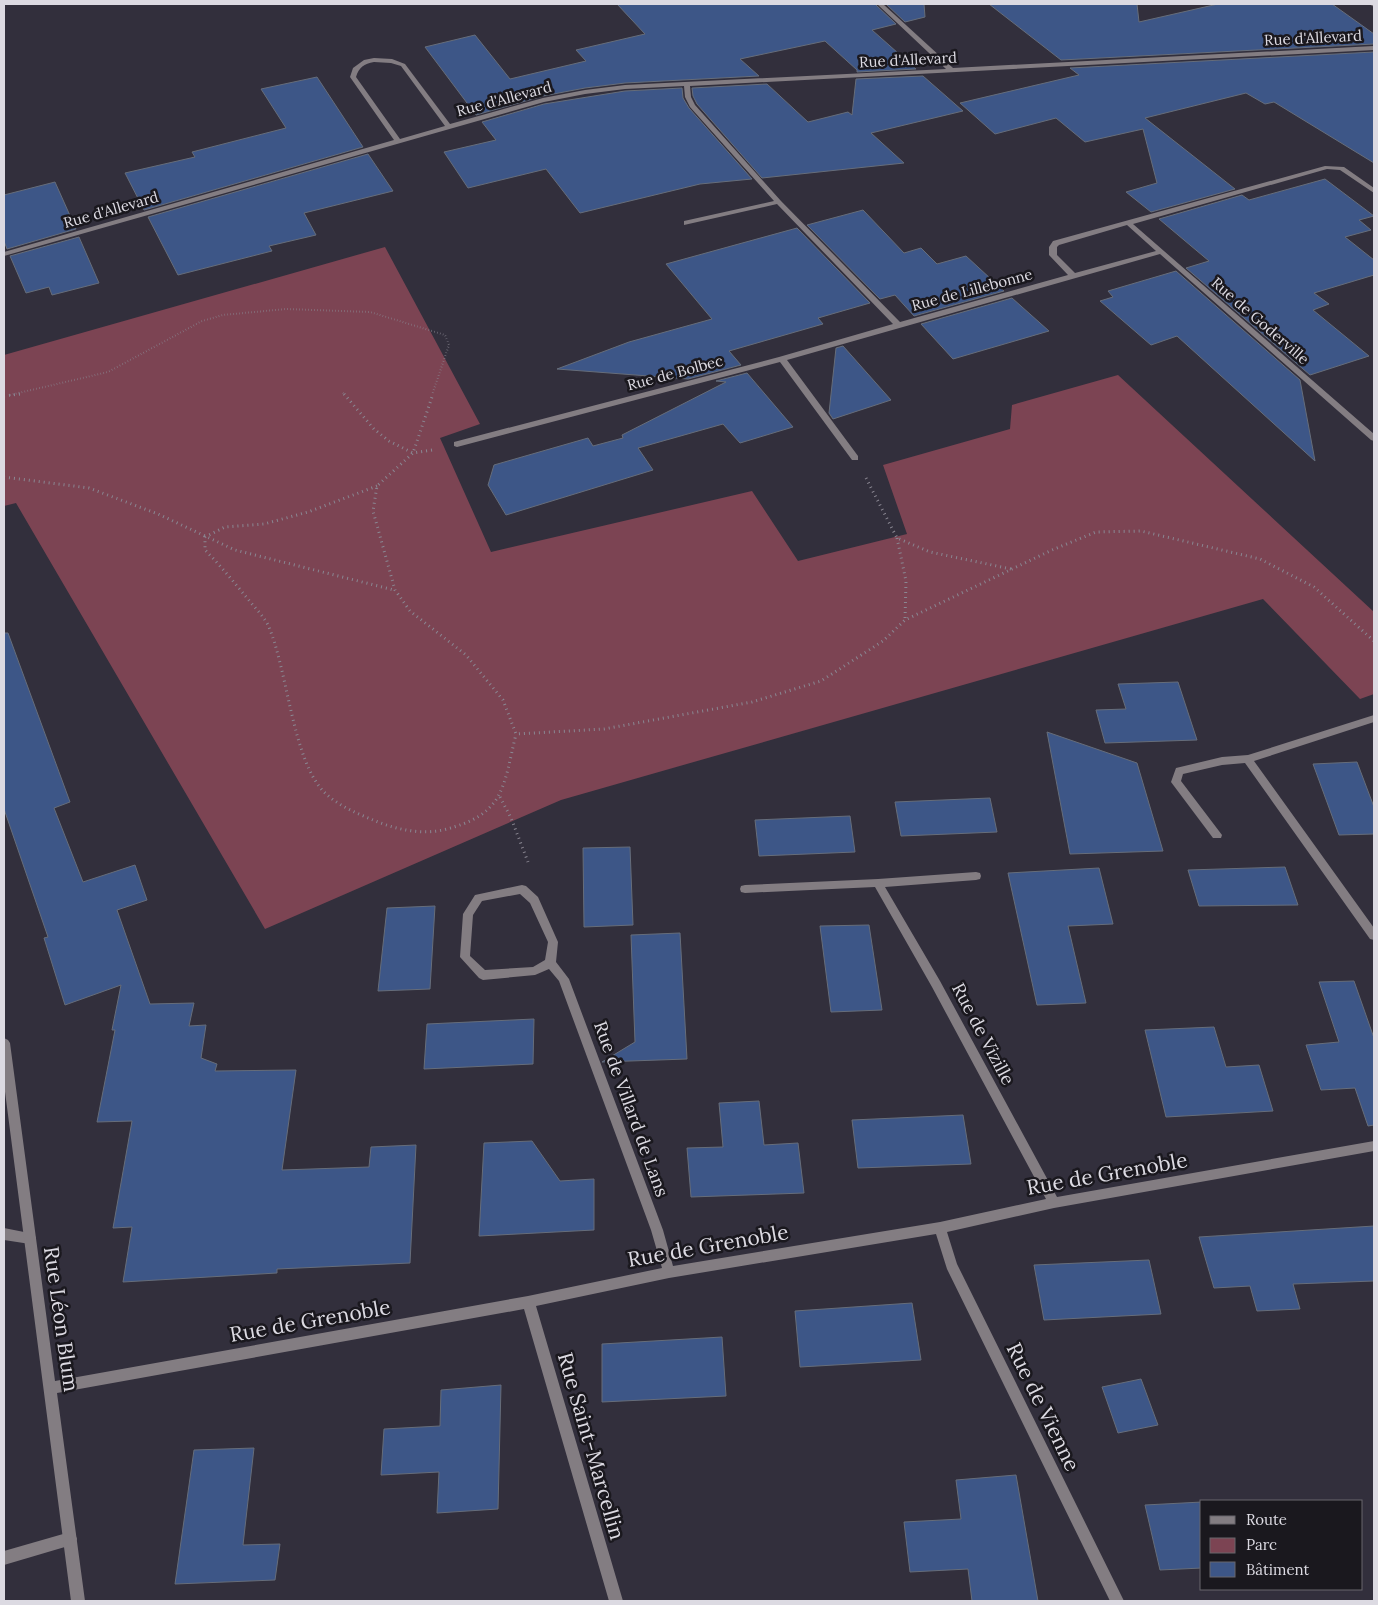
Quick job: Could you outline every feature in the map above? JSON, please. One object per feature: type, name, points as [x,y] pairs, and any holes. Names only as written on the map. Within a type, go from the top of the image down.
[{"type":"street","points":[[880,4],[951,70]]},
{"type":"street","name":"Rue d'Allevard","points":[[4,254],[448,126],[543,100],[585,92],[687,84],[1374,48]]},
{"type":"street","name":"Rue d'Allevard","points":[[398,141],[353,77],[355,69],[364,62],[385,60],[403,65],[448,126]]},
{"type":"street","name":"Rue de Lillebonne","points":[[687,84],[688,97],[692,106],[779,202],[898,324],[1160,252]]},
{"type":"street","name":"Rue de Lillebonne","points":[[1074,276],[1053,255],[1053,247],[1056,243],[1327,167],[1342,168],[1374,191]]},
{"type":"street","points":[[686,224],[779,202]]},
{"type":"street","name":"Rue de Goderville","points":[[1128,223],[1374,438]]},
{"type":"street","name":"Rue de Bolbec","points":[[457,444],[782,359],[898,324]]},
{"type":"street","points":[[782,359],[855,458]]},
{"type":"street","points":[[1217,835],[1176,782],[1179,771],[1248,759],[1374,718]]},
{"type":"street","points":[[1248,759],[1374,936]]},
{"type":"street","points":[[745,889],[976,876]]},
{"type":"street","name":"Rue de Vizille","points":[[878,883],[936,984],[1054,1203]]},
{"type":"street","points":[[522,889],[534,900],[554,942],[550,963],[535,971],[482,974],[465,958],[468,914],[479,898],[522,889]]},
{"type":"street","name":"Rue de Villard de Lans","points":[[550,963],[564,979],[657,1230],[669,1272]]},
{"type":"street","name":"Rue Léon Blum","points":[[4,1043],[78,1601]]},
{"type":"street","name":"Rue de Grenoble","points":[[50,1388],[528,1302],[669,1272],[940,1228],[1054,1203],[1374,1146]]},
{"type":"street","name":"Rue de Vienne","points":[[940,1228],[951,1266],[1117,1601]]},
{"type":"street","points":[[4,1234],[30,1238]]},
{"type":"street","name":"Rue Saint-Marcellin","points":[[528,1302],[616,1601]]},
{"type":"street","points":[[4,1558],[70,1539]]},
{"type":"path","points":[[4,396],[21,394],[108,372],[202,321],[222,315],[286,309],[370,312],[445,336],[449,345],[413,453],[377,486],[308,512],[264,524],[225,527],[206,537]]},
{"type":"path","points":[[343,393],[374,429],[390,441],[413,453],[457,444]]},
{"type":"path","points":[[855,458],[896,538],[906,580],[905,620]]},
{"type":"path","points":[[4,477],[89,488],[158,514],[236,550],[394,590]]},
{"type":"path","points":[[206,537],[205,550],[268,623],[282,666],[306,758],[318,785],[338,804],[374,821],[417,832],[444,831],[484,813],[500,797],[516,734],[503,700],[466,655],[410,611],[394,590],[373,511],[377,486]]},
{"type":"path","points":[[516,734],[604,728],[760,699],[821,681],[883,641],[905,620],[1052,550],[1096,532],[1141,531],[1260,560],[1314,586],[1374,642]]},
{"type":"path","points":[[896,538],[930,552],[1012,570]]},
{"type":"path","points":[[500,797],[511,818],[528,862],[522,889]]},
{"type":"green space","points":[[385,247],[480,424],[440,438],[491,552],[752,491],[798,561],[907,534],[883,465],[1010,429],[1012,405],[1118,375],[1374,612],[1374,694],[1360,699],[1263,599],[561,800],[265,929],[16,503],[4,506],[4,355]]},
{"type":"building","points":[[617,4],[875,4],[896,24],[872,30],[916,69],[857,72],[825,41],[740,59],[759,76],[625,83],[585,88],[543,96],[476,115],[425,47],[475,35],[510,79],[586,61],[576,50],[645,34]]},
{"type":"building","points":[[886,4],[924,4],[925,17],[905,22]]},
{"type":"building","points":[[989,4],[1137,4],[1139,22],[1218,4],[1332,4],[1374,34],[1374,44],[1061,60]]},
{"type":"building","points":[[1374,52],[1374,163],[1274,102],[1265,104],[1246,93],[1145,118],[1235,189],[1151,212],[1126,192],[1157,183],[1143,129],[1085,142],[1056,118],[995,134],[960,103],[1079,75],[1070,68]]},
{"type":"building","points":[[923,76],[963,111],[871,133],[904,163],[762,178],[697,104],[692,88],[767,84],[808,122],[848,112],[852,115],[856,79]]},
{"type":"building","points":[[317,77],[363,147],[144,210],[125,173],[195,157],[192,152],[286,128],[261,89]]},
{"type":"building","points":[[682,88],[683,98],[689,108],[752,179],[700,184],[580,213],[546,169],[468,188],[444,152],[496,140],[482,122],[544,104],[625,91]]},
{"type":"building","points":[[368,154],[393,191],[304,213],[316,235],[269,246],[272,251],[178,275],[148,217]]},
{"type":"building","points":[[1325,179],[1374,216],[1359,220],[1371,230],[1345,237],[1374,260],[1374,275],[1314,293],[1329,304],[1313,310],[1369,356],[1310,375],[1186,268],[1209,261],[1159,219],[1242,195],[1249,200]]},
{"type":"building","points":[[55,182],[76,229],[7,249],[4,241],[4,195]]},
{"type":"building","points":[[863,210],[904,253],[921,248],[937,264],[966,256],[1004,291],[914,316],[895,295],[880,299],[807,225]]},
{"type":"building","points":[[797,228],[870,303],[818,318],[823,324],[729,351],[741,365],[688,379],[557,369],[629,342],[712,319],[666,264]]},
{"type":"building","points":[[79,237],[99,283],[52,295],[49,287],[26,293],[10,256]]},
{"type":"building","points":[[1176,271],[1300,380],[1315,461],[1177,336],[1151,345],[1100,301],[1113,297],[1108,291]]},
{"type":"building","points":[[1012,298],[1049,331],[953,359],[921,324]]},
{"type":"building","points":[[843,346],[891,400],[833,419],[829,413],[836,348]]},
{"type":"building","points":[[747,373],[793,427],[740,443],[723,424],[638,448],[653,470],[506,515],[488,485],[494,465],[588,438],[593,446],[623,438],[622,435],[726,382],[716,381]]},
{"type":"building","points":[[4,633],[8,633],[70,802],[54,808],[83,882],[135,865],[147,900],[117,910],[150,1004],[194,1003],[189,1026],[206,1025],[201,1058],[217,1064],[215,1071],[296,1070],[282,1170],[369,1167],[371,1147],[416,1145],[410,1263],[277,1269],[277,1273],[123,1282],[132,1227],[113,1228],[132,1121],[97,1122],[115,1030],[112,1030],[121,985],[65,1005],[44,938],[48,937],[4,809]]},
{"type":"building","points":[[1178,682],[1197,740],[1105,743],[1096,710],[1126,709],[1118,684]]},
{"type":"building","points":[[1047,732],[1137,763],[1163,851],[1070,854]]},
{"type":"building","points":[[1357,762],[1374,807],[1374,834],[1339,835],[1313,764]]},
{"type":"building","points":[[990,798],[997,832],[901,836],[895,802]]},
{"type":"building","points":[[850,816],[855,852],[759,856],[755,820]]},
{"type":"building","points":[[630,847],[633,925],[584,927],[583,848]]},
{"type":"building","points":[[1285,867],[1298,905],[1199,906],[1188,870]]},
{"type":"building","points":[[1099,868],[1113,924],[1068,926],[1086,1003],[1037,1005],[1008,873]]},
{"type":"building","points":[[435,906],[430,989],[378,991],[387,908]]},
{"type":"building","points":[[869,925],[882,1010],[831,1012],[820,926]]},
{"type":"building","points":[[680,933],[687,1059],[602,1062],[635,1042],[631,935]]},
{"type":"building","points":[[1354,981],[1374,1038],[1374,1125],[1368,1126],[1355,1088],[1321,1090],[1306,1045],[1339,1042],[1319,982]]},
{"type":"building","points":[[534,1019],[533,1064],[424,1069],[427,1024]]},
{"type":"building","points":[[1214,1027],[1226,1067],[1259,1065],[1273,1111],[1166,1117],[1145,1030]]},
{"type":"building","points":[[759,1101],[764,1145],[798,1143],[804,1193],[691,1197],[687,1148],[723,1147],[719,1103]]},
{"type":"building","points":[[963,1115],[971,1164],[858,1168],[852,1120]]},
{"type":"building","points":[[532,1141],[560,1181],[594,1179],[594,1230],[479,1236],[484,1143]]},
{"type":"building","points":[[1374,1226],[1374,1281],[1293,1284],[1300,1309],[1257,1311],[1250,1286],[1214,1288],[1199,1237]]},
{"type":"building","points":[[1149,1260],[1161,1314],[1044,1320],[1034,1265]]},
{"type":"building","points":[[912,1303],[921,1360],[800,1367],[795,1311]]},
{"type":"building","points":[[722,1337],[726,1396],[602,1402],[602,1344]]},
{"type":"building","points":[[1141,1379],[1158,1425],[1118,1433],[1102,1387]]},
{"type":"building","points":[[501,1385],[498,1509],[437,1513],[439,1472],[381,1475],[384,1429],[440,1426],[441,1390]]},
{"type":"building","points":[[254,1448],[243,1545],[280,1544],[275,1580],[175,1584],[194,1450]]},
{"type":"building","points":[[1016,1475],[1038,1601],[972,1601],[968,1569],[910,1572],[904,1522],[961,1519],[956,1480]]},
{"type":"building","points":[[1200,1502],[1200,1568],[1160,1570],[1145,1505]]}]
